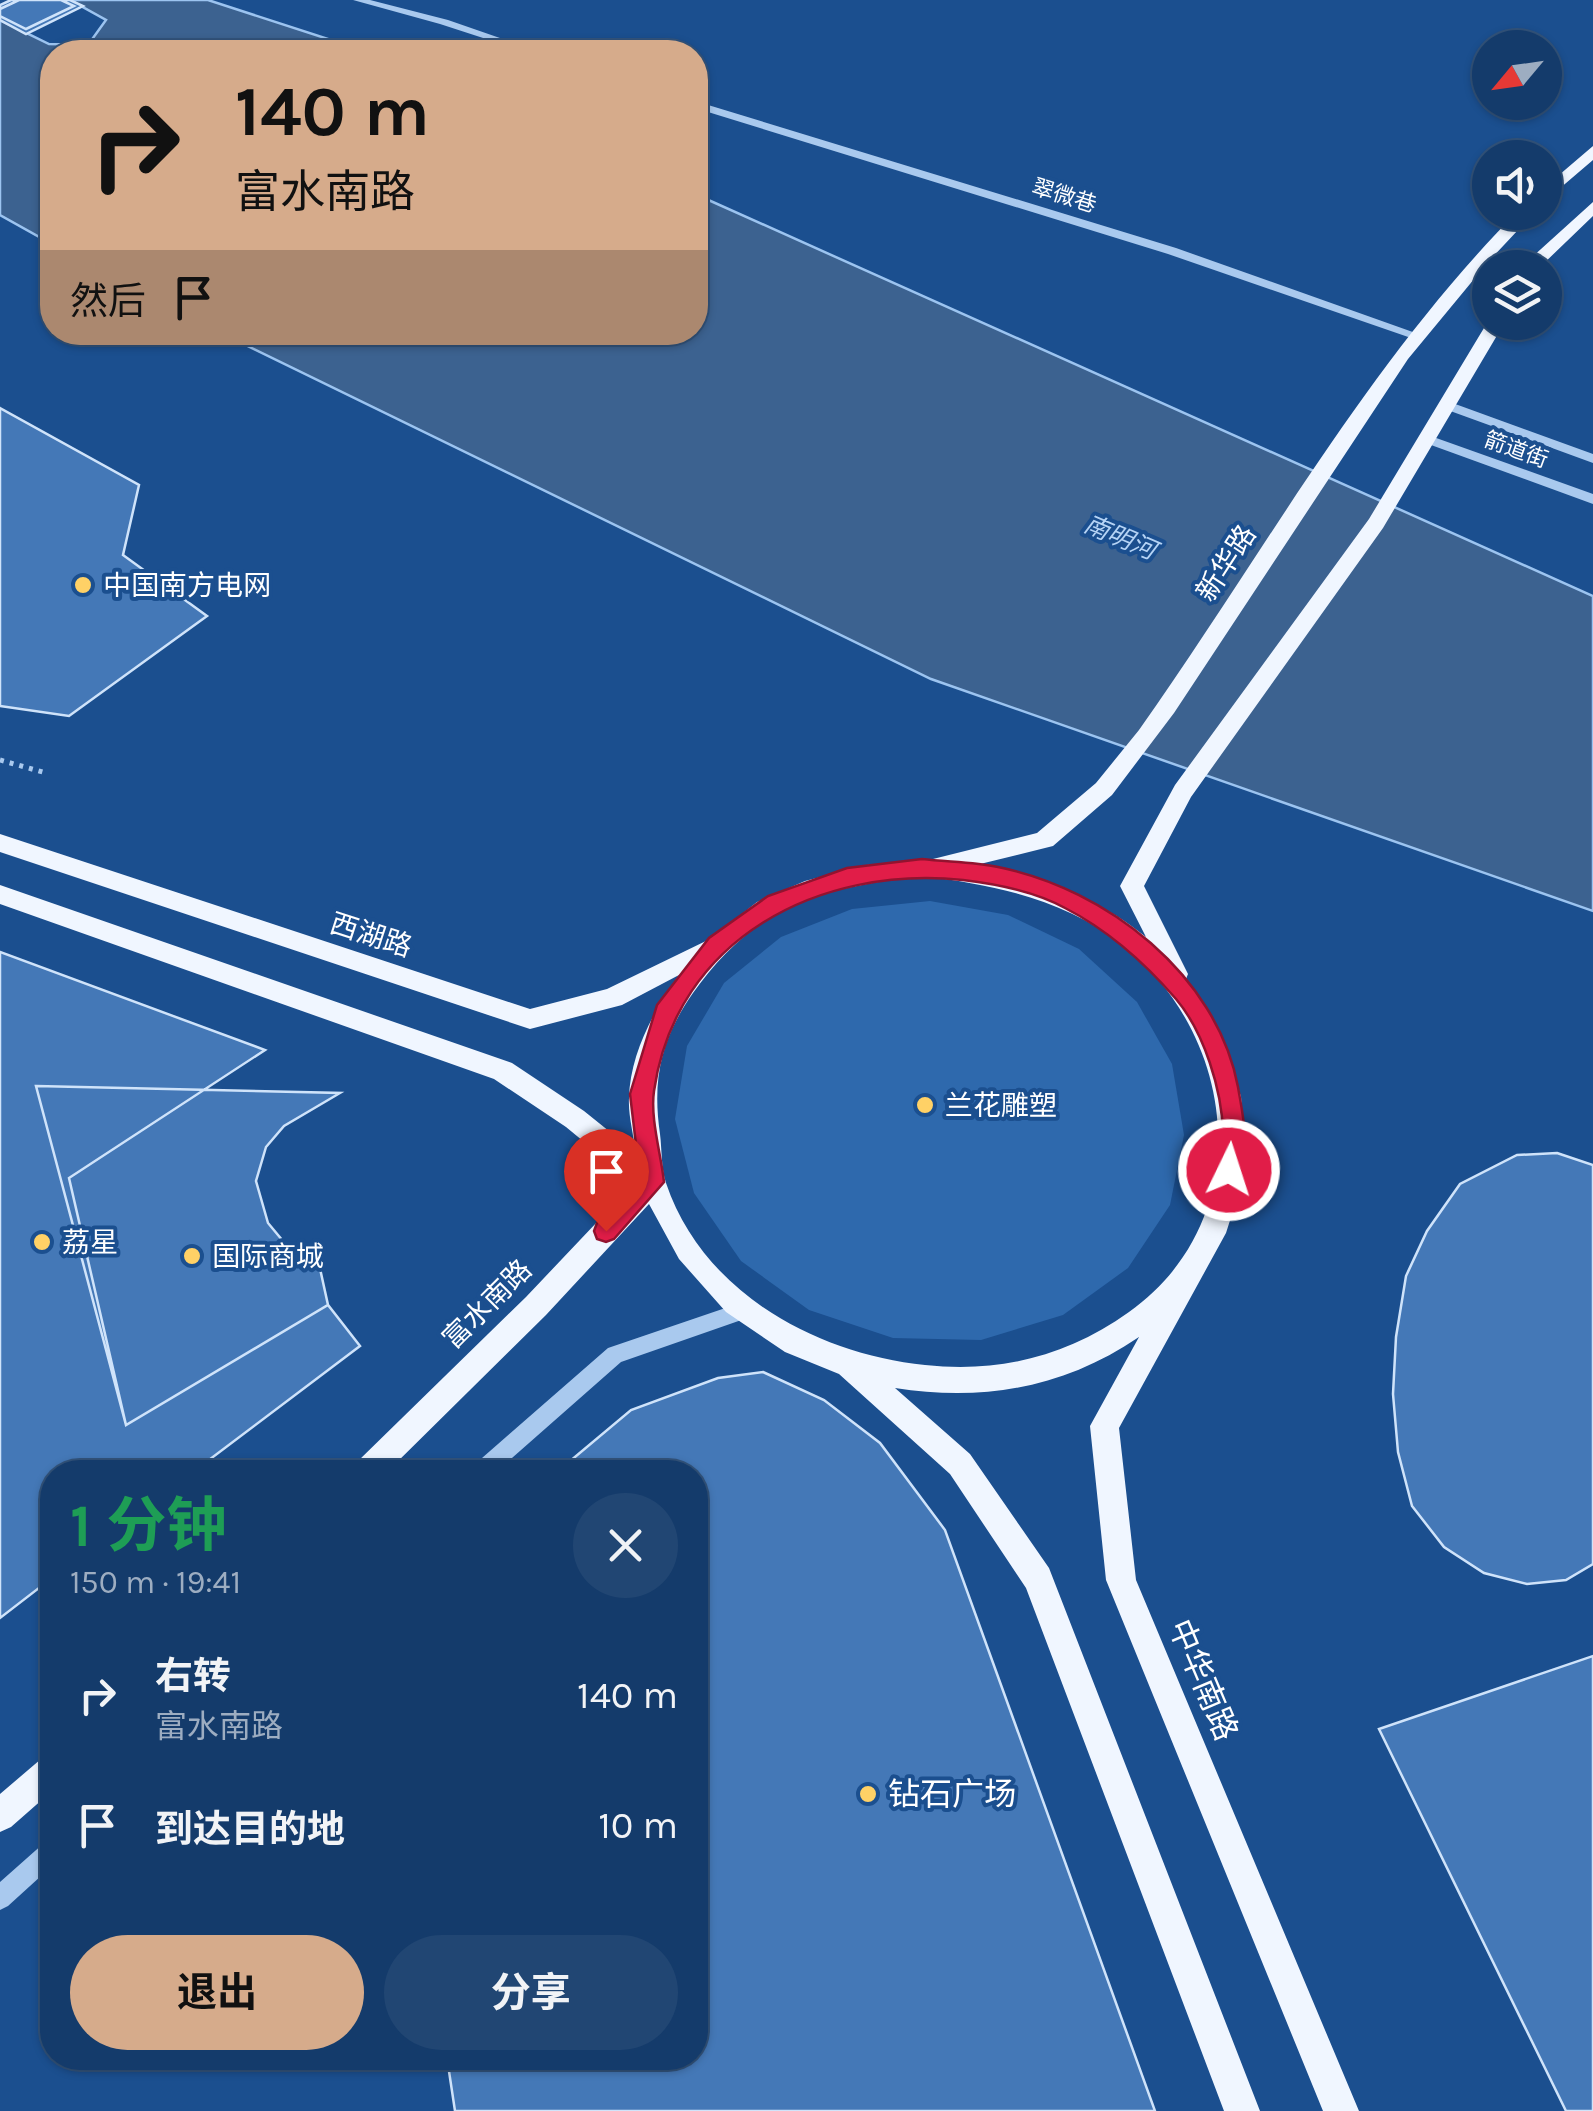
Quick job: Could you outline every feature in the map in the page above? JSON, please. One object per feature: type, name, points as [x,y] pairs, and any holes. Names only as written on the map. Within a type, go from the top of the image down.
[{"type":"main road","points":[[1562,180],[1593,151]]},
{"type":"main road","points":[[1548,250],[1593,208]]},
{"type":"main road","name":"新华路","points":[[922,868],[1050,838],[1130,762],[1341,443],[1418,336],[1509,230]]},
{"type":"main road","points":[[1187,996],[1132,886],[1183,791],[1376,523],[1486,340]]},
{"type":"main road","name":"西湖路","points":[[0,843],[530,1020],[612,998],[716,944]]},
{"type":"main road","points":[[1187,996],[1135,942],[1071,900],[999,876],[922,868],[847,876],[776,902],[716,944],[665,1012],[642,1094],[652,1182],[686,1251],[743,1311],[794,1344],[850,1368],[947,1383],[1042,1371],[1125,1333],[1188,1275]]},
{"type":"main road","points":[[0,894],[503,1071],[575,1119],[652,1182]]},
{"type":"main road","name":"中华南路","points":[[1187,996],[1222,1061],[1235,1133],[1224,1206],[1104,1426],[1121,1580],[1342,2111]]},
{"type":"main road","name":"富水南路","points":[[379,1460],[536,1306],[652,1182]]},
{"type":"main road","points":[[850,1368],[960,1464],[1038,1579],[1242,2111]]},
{"type":"main road","points":[[0,1816],[40,1781]]},
{"type":"street","points":[[358,0],[499,40]]},
{"type":"street","name":"翠微巷","points":[[708,108],[1172,251],[1418,336]]},
{"type":"street","name":"箭道街","points":[[1448,406],[1593,459]]},
{"type":"street","name":"箭道街","points":[[1425,438],[1593,499]]},
{"type":"street","points":[[494,1460],[615,1355],[743,1311]]},
{"type":"street","points":[[0,1898],[40,1862]]},
{"type":"path","points":[[0,760],[46,773]]},
{"type":"shaded area","points":[[930,901],[1008,915],[1079,949],[1137,1002],[1172,1064],[1184,1135],[1170,1205],[1128,1268],[1063,1315],[981,1340],[893,1338],[809,1310],[741,1261],[694,1193],[675,1119],[687,1046],[724,983],[781,937],[852,909]]},
{"type":"water","points":[[70,0],[208,0],[331,40],[92,40],[106,20]]},
{"type":"water","points":[[0,20],[41,40],[40,237],[0,215]]},
{"type":"water","name":"南明河","points":[[708,200],[1593,596],[1593,911],[931,679],[246,345],[708,345]]},
{"type":"building","points":[[11,0],[70,0],[83,6],[26,34],[0,20],[0,5]]},
{"type":"building","points":[[19,0],[61,0],[74,6],[26,29],[0,16],[0,9]]},
{"type":"building","name":"中国南方电网","points":[[0,408],[139,485],[123,555],[207,616],[69,716],[0,706]]},
{"type":"building","name":"荔星","points":[[0,952],[265,1050],[69,1178],[126,1425],[328,1305],[360,1346],[209,1460],[40,1460],[40,1587],[0,1618]]},
{"type":"building","name":"国际商城","points":[[36,1086],[340,1093],[284,1126],[266,1147],[256,1181],[268,1223],[288,1247],[319,1264],[328,1305],[126,1425]]},
{"type":"building","points":[[1557,1153],[1593,1165],[1593,1564],[1566,1580],[1527,1584],[1484,1573],[1444,1547],[1412,1506],[1398,1452],[1393,1394],[1396,1337],[1406,1276],[1427,1231],[1460,1184],[1517,1155]]},
{"type":"building","name":"钻石广场","points":[[763,1372],[824,1400],[880,1443],[945,1530],[1155,2111],[455,2111],[449,2070],[708,2070],[708,1460],[571,1460],[631,1410],[718,1378]]},
{"type":"building","points":[[1593,1656],[1593,2111],[1566,2111],[1379,1729]]},
{"type":"place","name":"中国南方电网","points":[[83,585]]},
{"type":"place","name":"兰花雕塑","points":[[925,1105]]},
{"type":"place","name":"荔星","points":[[42,1242]]},
{"type":"place","name":"国际商城","points":[[192,1256]]},
{"type":"place","name":"钻石广场","points":[[868,1794]]},
{"type":"route","points":[[606,1231],[652,1182],[642,1094],[665,1012],[716,944],[776,902],[847,876],[922,868],[999,876],[1071,900],[1135,942],[1187,996],[1222,1061],[1235,1133],[1229,1170]]}]
